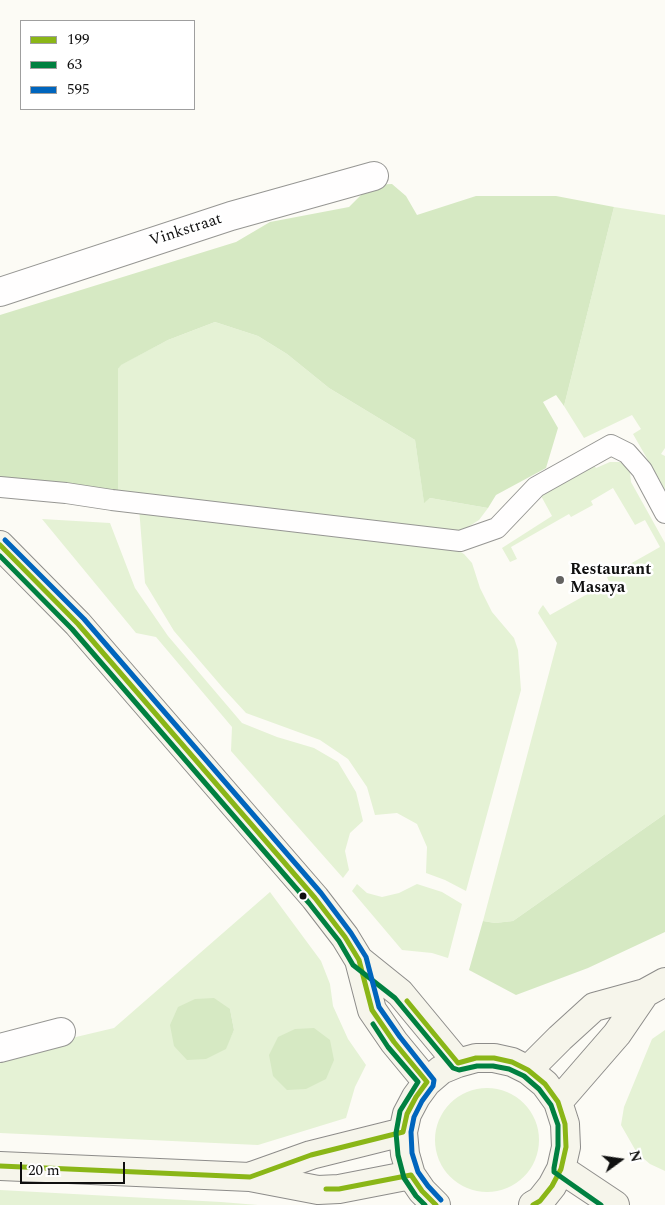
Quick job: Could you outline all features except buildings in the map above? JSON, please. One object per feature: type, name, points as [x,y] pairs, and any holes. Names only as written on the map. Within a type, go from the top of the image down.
[{"type":"street","name":"Vinkstraat","points":[[0,292],[231,216],[374,176]]},
{"type":"street","points":[[0,545],[78,624],[315,898],[345,937],[359,960],[372,1010],[394,1042],[427,1082]]},
{"type":"street","points":[[359,960],[400,993],[458,1062]]},
{"type":"street","points":[[528,1070],[594,1007],[655,987]]},
{"type":"street","points":[[558,1102],[655,987]]},
{"type":"street","points":[[0,1048],[61,1032]]},
{"type":"street","points":[[436,1205],[422,1191],[411,1175],[405,1154],[404,1132],[407,1114],[416,1096],[427,1082],[441,1070],[458,1062],[476,1058],[494,1058],[512,1062],[528,1070],[545,1084],[558,1102],[565,1124],[566,1147],[562,1169],[540,1204]]},
{"type":"street","points":[[250,1177],[311,1155],[404,1132]]},
{"type":"street","points":[[0,1166],[250,1177],[318,1190],[411,1175]]},
{"type":"street","points":[[562,1169],[615,1205]]},
{"type":"lane","points":[[0,487],[66,493],[460,541],[497,528],[536,487],[611,445],[627,453],[642,470],[665,513]]},
{"type":"green space","points":[[392,184],[406,196],[417,215],[476,196],[556,196],[614,207],[564,406],[556,395],[543,402],[558,428],[546,468],[496,495],[488,508],[430,498],[424,503],[415,440],[329,388],[287,354],[258,336],[215,322],[168,340],[121,365],[118,369],[118,493],[0,477],[0,315],[236,242],[270,222],[349,207],[364,192],[367,185]]},
{"type":"green space","points":[[614,207],[665,215],[665,448],[661,454],[665,456],[665,490],[633,434],[641,429],[632,415],[584,438],[564,406]]},
{"type":"green space","points":[[215,322],[258,336],[287,354],[329,388],[415,440],[424,502],[430,498],[488,508],[479,520],[457,534],[118,493],[118,369],[120,365],[168,340]]},
{"type":"green space","points":[[610,462],[620,462],[628,468],[631,482],[665,543],[665,814],[513,921],[495,923],[483,921],[557,643],[538,613],[543,605],[550,615],[609,582],[607,577],[660,547],[645,520],[635,525],[613,488],[591,501],[593,505],[571,517],[569,514],[511,547],[517,559],[510,562],[502,548],[552,516],[540,494],[592,463],[596,468]]},
{"type":"green space","points":[[139,508],[454,548],[464,554],[472,563],[480,588],[492,612],[514,638],[518,650],[521,690],[466,891],[426,873],[427,847],[417,824],[397,813],[375,815],[367,787],[348,759],[320,740],[246,713],[174,631],[145,583]]},
{"type":"green space","points":[[42,519],[110,523],[135,588],[168,636],[242,723],[277,737],[314,748],[338,762],[356,792],[363,821],[350,833],[345,851],[349,870],[343,878],[231,751],[232,727],[156,637],[136,633]]},
{"type":"green space","points":[[665,814],[665,932],[588,968],[516,995],[469,970],[483,921],[495,923],[513,921]]},
{"type":"green space","points":[[357,884],[367,893],[382,897],[399,893],[417,884],[442,892],[462,904],[448,958],[432,953],[402,950],[352,891]]},
{"type":"green space","points":[[270,892],[321,961],[330,984],[333,1006],[348,1039],[366,1065],[355,1087],[346,1118],[258,1145],[0,1133],[0,1055],[114,1028]],"holes":[[[230,1009],[234,1030],[225,1049]]]},
{"type":"green space","points":[[214,998],[230,1009],[234,1030],[226,1049],[206,1059],[187,1060],[174,1046],[170,1025],[178,1007],[195,999]]},
{"type":"green space","points":[[314,1028],[330,1040],[334,1060],[326,1079],[306,1089],[287,1090],[273,1076],[269,1055],[278,1037],[295,1029]]},
{"type":"green space","points":[[665,1030],[665,1171],[650,1164],[637,1153],[621,1125],[624,1107],[652,1039]]},
{"type":"green space","points":[[487,1088],[507,1092],[524,1103],[535,1120],[539,1140],[535,1160],[524,1177],[507,1188],[487,1192],[467,1188],[450,1177],[439,1160],[435,1140],[439,1120],[450,1103],[467,1092]]},
{"type":"green space","points":[[0,1190],[221,1202],[258,1205],[0,1205]]},
{"type":"transit line","name":"595","points":[[5,540],[84,619],[321,893],[351,933],[366,957],[379,1007],[434,1080],[433,1086],[422,1101],[414,1117],[411,1132],[412,1153],[418,1172],[441,1200]]},
{"type":"transit line","name":"199","points":[[0,545],[78,624],[315,898],[345,937],[359,960],[372,1010],[394,1042],[427,1082],[407,1114],[403,1132],[311,1155],[250,1177],[0,1166]]},
{"type":"transit line","name":"63","points":[[0,556],[72,629],[309,903],[339,941],[353,965],[395,998],[453,1068],[459,1070],[477,1066],[493,1066],[509,1069],[524,1076],[539,1089],[551,1105],[558,1125],[558,1146],[554,1172],[601,1205]]},
{"type":"transit line","name":"199","points":[[407,1001],[458,1063],[476,1058],[494,1058],[512,1062],[528,1070],[545,1084],[558,1102],[565,1124],[566,1147],[561,1169],[552,1186],[540,1201],[533,1205]]},
{"type":"transit line","name":"63","points":[[373,1024],[388,1047],[418,1082],[400,1111],[396,1133],[398,1155],[404,1178],[416,1196],[425,1205]]},
{"type":"transit line","name":"199","points":[[326,1189],[339,1189],[411,1175],[422,1191],[436,1205]]},
{"type":"place","name":"Restaurant Masaya","points":[[560,580]]}]
